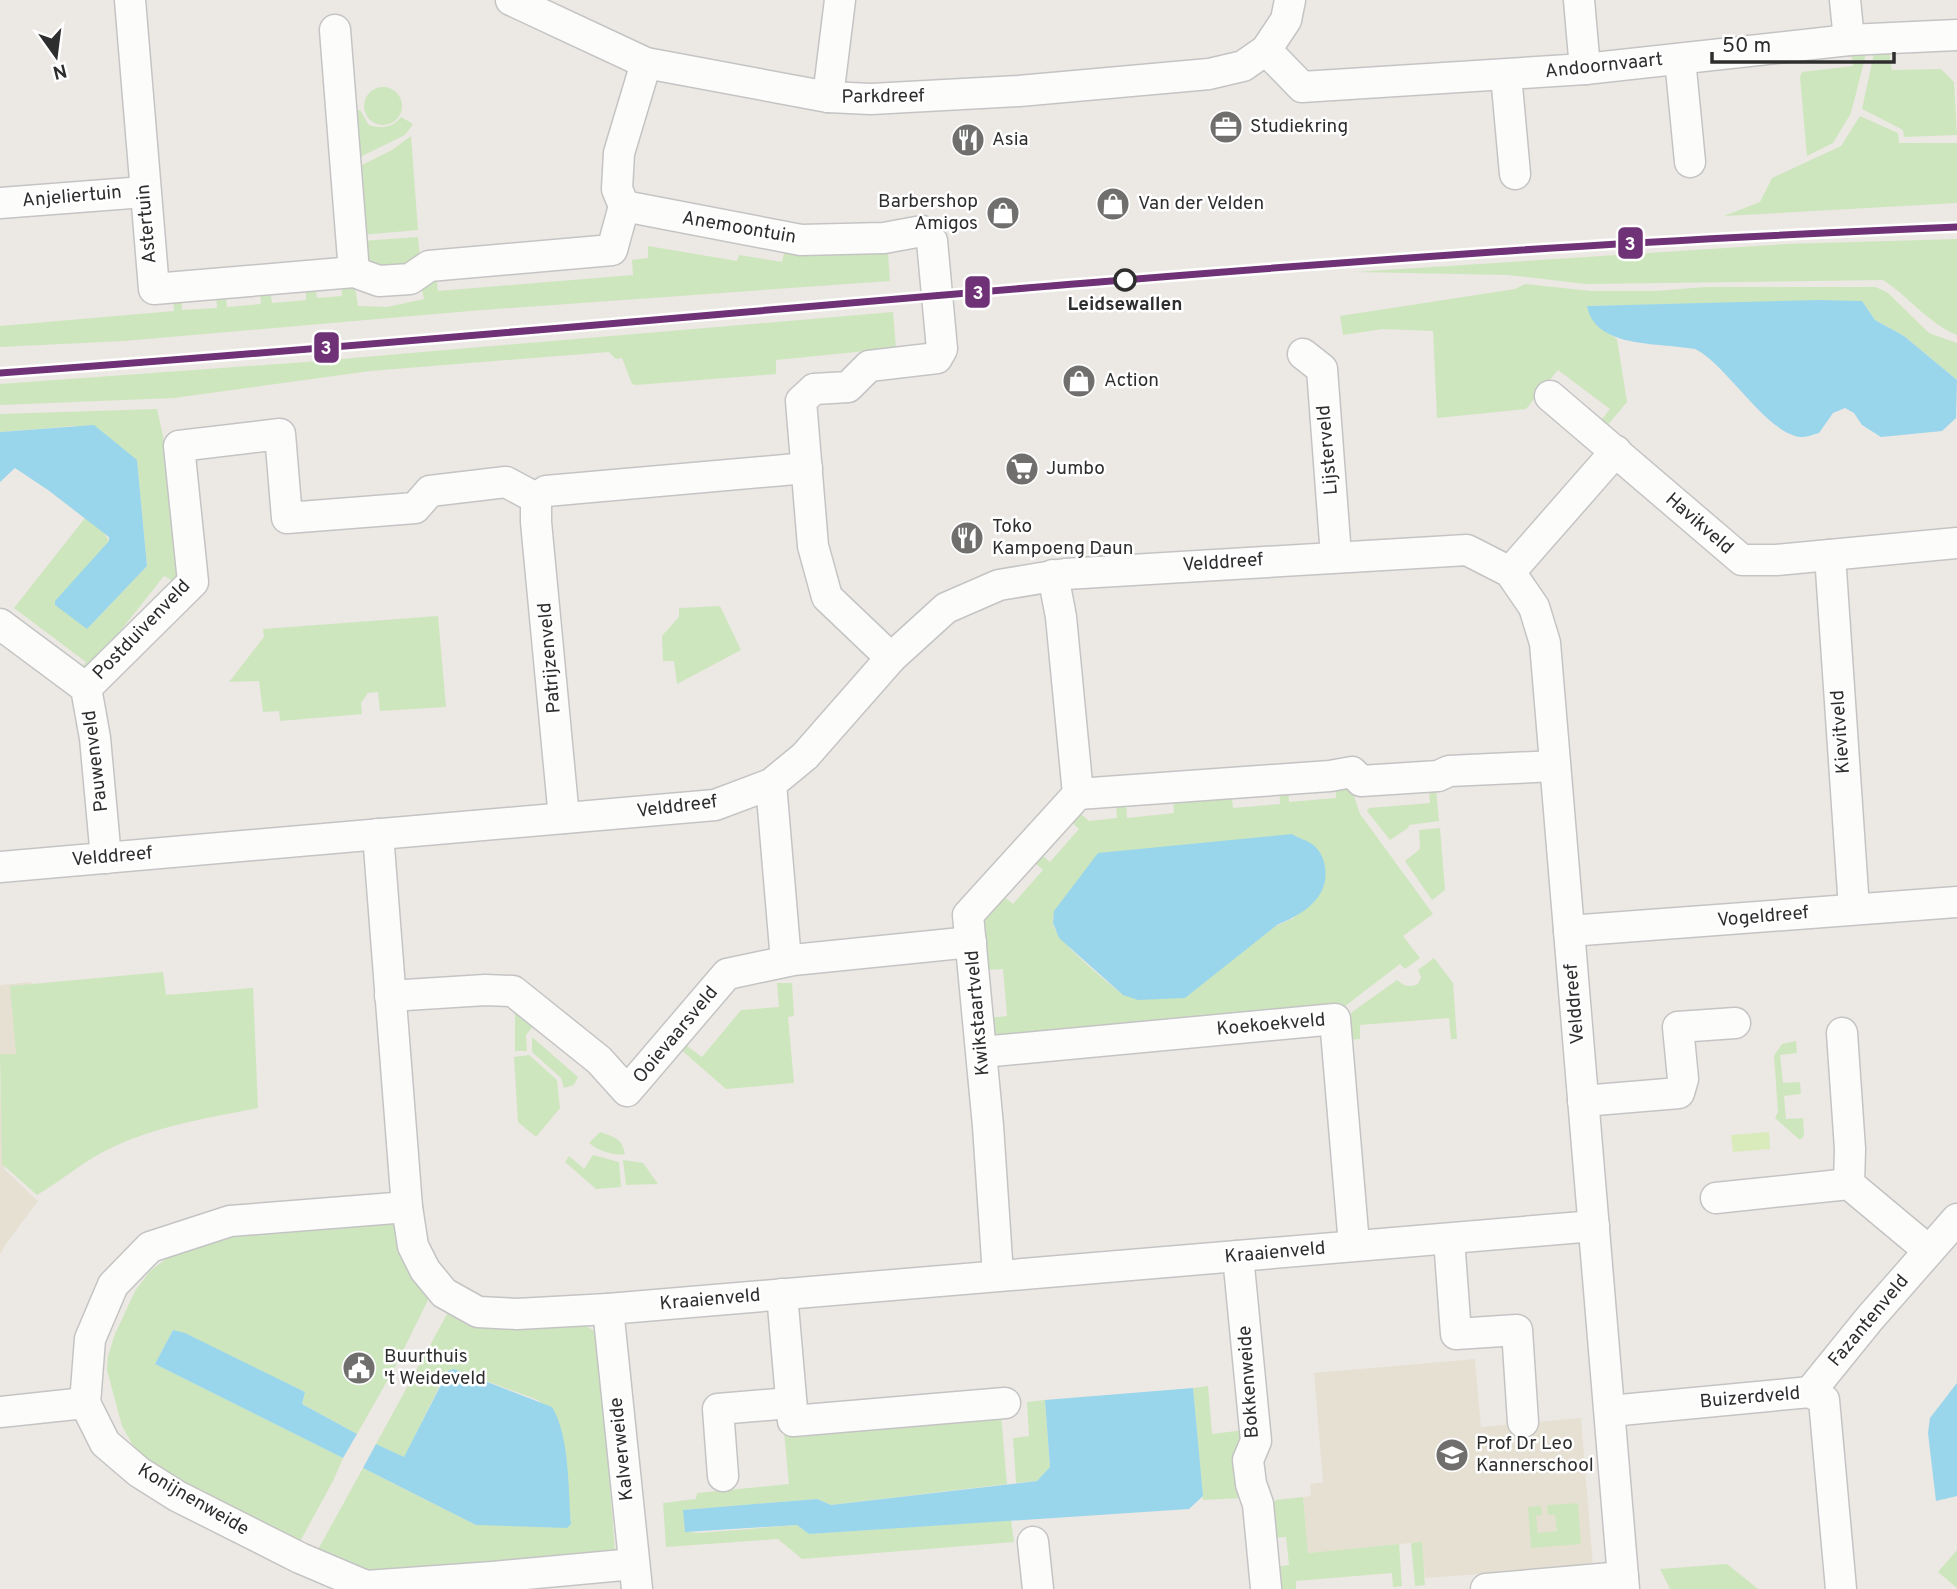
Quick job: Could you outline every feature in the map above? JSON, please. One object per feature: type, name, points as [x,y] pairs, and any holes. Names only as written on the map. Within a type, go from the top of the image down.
[{"type":"street","name":"Astertuin","points":[[130,0],[154,289],[354,272],[379,281],[411,279],[429,266],[612,250],[624,206]]},
{"type":"street","name":"Parkdreef","points":[[511,0],[646,63],[828,97],[871,99],[1018,91],[1209,74],[1242,66],[1266,50]]},
{"type":"street","points":[[828,97],[840,0]]},
{"type":"street","points":[[1266,50],[1286,20],[1290,0]]},
{"type":"street","points":[[1579,0],[1585,69]]},
{"type":"street","points":[[1845,0],[1849,40]]},
{"type":"street","points":[[335,30],[354,272]]},
{"type":"street","name":"Andoornvaart","points":[[1266,50],[1301,87],[1585,69],[1849,40],[1957,35]]},
{"type":"street","points":[[1680,59],[1690,162]]},
{"type":"street","points":[[624,206],[617,189],[619,153],[646,63]]},
{"type":"street","points":[[1506,75],[1514,174]]},
{"type":"street","name":"Anjeliertuin","points":[[0,203],[144,192]]},
{"type":"street","name":"Anemoontuin","points":[[624,206],[801,240],[884,238],[922,232],[932,242],[942,349],[937,358],[869,366],[848,387],[814,389],[801,401],[807,468]]},
{"type":"street","name":"Lijsterveld","points":[[1303,354],[1321,369],[1336,556]]},
{"type":"street","name":"Havikveld","points":[[1550,396],[1742,560],[1776,560],[1957,543]]},
{"type":"street","name":"Postduivenveld","points":[[86,688],[193,582],[178,446],[280,435],[287,518],[415,508],[430,491],[506,482],[536,498]]},
{"type":"street","points":[[1510,572],[1616,451]]},
{"type":"street","points":[[536,498],[546,491],[807,468],[813,546],[827,597],[891,658]]},
{"type":"street","name":"Patrijzenveld","points":[[536,498],[564,818]]},
{"type":"street","name":"Velddreef","points":[[0,867],[715,805],[771,784],[805,756],[891,658],[946,608],[999,586],[1053,575],[1466,550],[1510,572],[1534,607],[1545,643],[1623,1583]]},
{"type":"street","name":"Kievitveld","points":[[1829,555],[1854,908]]},
{"type":"street","points":[[1053,575],[1061,617],[1079,794],[1329,776],[1352,772],[1361,781],[1438,776],[1450,771],[1555,766]]},
{"type":"street","name":"Pauwenveld","points":[[0,624],[86,688],[95,738],[106,858]]},
{"type":"street","points":[[771,784],[786,961]]},
{"type":"street","name":"Kwikstaartveld","points":[[998,1275],[982,1052],[968,915],[1079,794]]},
{"type":"street","name":"Kraaienveld","points":[[378,834],[407,1207],[414,1245],[425,1270],[444,1293],[478,1312],[517,1314],[608,1309],[1594,1226]]},
{"type":"street","name":"Vogeldreef","points":[[1569,931],[1957,902]]},
{"type":"street","name":"Ooievaarsveld","points":[[390,996],[485,990],[513,991],[599,1060],[627,1091],[727,974],[786,961],[971,942]]},
{"type":"street","name":"Koekoekveld","points":[[982,1052],[1335,1020],[1354,1245]]},
{"type":"street","points":[[1583,1101],[1679,1093],[1683,1079],[1678,1027],[1735,1023]]},
{"type":"street","points":[[1842,1033],[1850,1149],[1849,1184]]},
{"type":"street","points":[[1716,1198],[1849,1184],[1928,1250]]},
{"type":"street","points":[[0,1412],[85,1403],[90,1339],[113,1285],[150,1247],[230,1221],[407,1207]]},
{"type":"street","name":"Fazantenveld","points":[[1810,1392],[1957,1219]]},
{"type":"street","points":[[1449,1239],[1457,1334],[1517,1330],[1523,1422]]},
{"type":"street","name":"Bokkenweide","points":[[1238,1256],[1256,1441],[1248,1460],[1251,1484],[1258,1504],[1267,1589]]},
{"type":"street","points":[[782,1294],[793,1421],[1005,1403]]},
{"type":"street","name":"Kalverweide","points":[[608,1309],[635,1576]]},
{"type":"street","name":"Buizerdveld","points":[[1610,1410],[1810,1392],[1824,1400],[1841,1589]]},
{"type":"street","name":"Konijnenweide","points":[[85,1403],[105,1443],[139,1472],[177,1496],[300,1558],[366,1586],[493,1577],[635,1576]]},
{"type":"street","points":[[723,1476],[718,1409],[790,1403]]},
{"type":"street","points":[[1033,1542],[1038,1589]]},
{"type":"street","points":[[1486,1589],[1623,1583]]},
{"type":"shaded area","points":[[32,982],[37,1032],[29,1060],[0,1064],[0,985]]},
{"type":"shaded area","points":[[0,1086],[5,1170],[38,1201],[0,1255]]},
{"type":"shaded area","name":"Prof Dr Leo Kannerschool","points":[[1475,1359],[1481,1427],[1581,1418],[1593,1566],[1425,1578],[1421,1542],[1308,1553],[1303,1497],[1311,1496],[1310,1484],[1323,1482],[1314,1373]]},
{"type":"green space","points":[[1875,49],[1889,51],[1892,70],[1941,69],[1954,82],[1957,135],[1904,137],[1903,130],[1862,109]]},
{"type":"green space","points":[[1867,50],[1851,113],[1833,143],[1807,156],[1800,77],[1802,72],[1853,66],[1851,52]]},
{"type":"green space","points":[[383,87],[396,93],[402,106],[396,119],[383,125],[370,119],[364,106],[370,93]]},
{"type":"green space","points":[[360,110],[369,125],[390,125],[401,117],[413,124],[405,135],[354,160],[350,111]]},
{"type":"green space","points":[[1860,116],[1898,133],[1899,143],[1957,143],[1957,203],[1724,216],[1760,202],[1772,178],[1841,146]]},
{"type":"green space","points":[[411,136],[418,230],[361,235],[356,168],[392,150]]},
{"type":"green space","points":[[418,237],[420,258],[414,266],[372,273],[362,241]]},
{"type":"green space","points":[[1957,239],[1957,335],[1937,324],[1883,280],[1586,284],[1508,275],[1355,272],[1786,244]]},
{"type":"green space","points":[[648,246],[737,261],[739,255],[782,262],[785,248],[888,251],[890,281],[482,310],[124,341],[0,347],[0,326],[174,311],[173,296],[181,296],[182,310],[217,308],[216,293],[225,292],[227,307],[261,304],[260,289],[270,288],[272,303],[306,300],[306,285],[315,284],[317,298],[342,296],[341,282],[355,287],[358,306],[387,307],[424,299],[419,278],[436,276],[438,291],[633,275],[632,260],[648,258]]},
{"type":"green space","points":[[1525,284],[1591,291],[1656,291],[1705,287],[1876,287],[1888,293],[1929,333],[1957,343],[1957,380],[1904,336],[1875,320],[1862,301],[1588,306],[1600,328],[1617,339],[1627,402],[1605,428],[1599,423],[1610,409],[1558,370],[1526,409],[1437,418],[1433,331],[1383,329],[1343,335],[1340,316],[1515,289]]},
{"type":"green space","points":[[893,312],[896,348],[776,360],[776,374],[636,385],[632,384],[622,358],[616,359],[609,352],[370,371],[174,398],[0,405],[0,384],[306,362]]},
{"type":"green space","points":[[157,409],[164,441],[179,584],[164,576],[98,659],[77,673],[86,662],[14,608],[85,518],[103,531],[109,541],[77,579],[87,629],[147,566],[137,460],[75,426],[0,432],[0,414]]},
{"type":"green space","points":[[720,606],[741,650],[677,684],[674,661],[663,661],[662,636],[679,617],[679,608]]},
{"type":"green space","points":[[438,616],[446,707],[380,711],[378,692],[368,693],[361,703],[362,714],[280,721],[279,711],[263,712],[259,681],[229,682],[264,637],[263,629]]},
{"type":"green space","points":[[1335,782],[1352,790],[1360,814],[1433,914],[1403,936],[1420,958],[1405,969],[1400,964],[1336,1013],[999,1040],[993,1036],[989,1018],[1007,1016],[1003,969],[986,970],[983,926],[985,916],[1002,895],[1013,904],[1043,870],[1032,860],[1038,852],[1050,862],[1079,829],[1067,818],[1075,809],[1089,821],[1117,818],[1116,802],[1126,800],[1127,818],[1174,813],[1173,796],[1231,791],[1233,808],[1280,804],[1279,787],[1288,786],[1289,802],[1336,798]],"holes":[[[1292,834],[1301,840],[1294,918],[1123,995],[1072,950],[1056,931],[1053,923],[1056,911],[1069,894]]]},
{"type":"green space","points":[[1429,789],[1436,789],[1439,821],[1409,825],[1390,840],[1367,811],[1369,808],[1430,803]]},
{"type":"green space","points":[[1440,828],[1445,890],[1432,900],[1405,861],[1420,849],[1419,830]]},
{"type":"green space","points":[[1434,958],[1453,983],[1457,1039],[1451,1039],[1449,1018],[1360,1025],[1360,1039],[1349,1040],[1347,1021],[1352,1012],[1397,980],[1407,986],[1418,984],[1421,977],[1418,970]]},
{"type":"green space","points":[[163,972],[166,995],[253,988],[258,1108],[138,1136],[101,1153],[37,1195],[2,1164],[0,1054],[16,1054],[10,986]]},
{"type":"green space","points":[[777,983],[792,983],[794,1016],[788,1017],[794,1083],[726,1089],[679,1048],[683,1043],[702,1057],[741,1010],[779,1007]]},
{"type":"green space","points":[[515,999],[538,1020],[526,1035],[527,1051],[515,1051]]},
{"type":"green space","points":[[532,1037],[578,1077],[574,1085],[564,1088],[561,1078],[532,1052]]},
{"type":"green space","points":[[1796,1041],[1797,1053],[1780,1055],[1783,1083],[1800,1082],[1801,1094],[1784,1096],[1786,1119],[1803,1118],[1804,1136],[1800,1140],[1775,1118],[1778,1112],[1774,1056],[1782,1044]]},
{"type":"green space","points":[[529,1055],[557,1080],[560,1108],[536,1137],[518,1122],[514,1057]]},
{"type":"green space","points":[[600,1132],[619,1141],[625,1154],[606,1152],[589,1143]]},
{"type":"green space","points":[[1769,1132],[1770,1149],[1733,1152],[1731,1135]]},
{"type":"green space","points":[[593,1155],[619,1162],[621,1187],[596,1189],[565,1162],[569,1156],[584,1169]]},
{"type":"green space","points":[[623,1160],[643,1163],[658,1184],[626,1185]]},
{"type":"green space","points":[[393,1216],[396,1235],[431,1294],[394,1369],[357,1434],[302,1404],[305,1392],[173,1330],[155,1364],[343,1458],[297,1547],[140,1458],[122,1426],[107,1370],[115,1334],[135,1291],[150,1271],[171,1255],[218,1235]]},
{"type":"green space","points":[[452,1305],[585,1325],[594,1331],[599,1345],[615,1551],[375,1573],[315,1555],[363,1468],[476,1525],[571,1524],[561,1429],[538,1400],[454,1369],[447,1371],[404,1458],[376,1444]]},
{"type":"green space","points":[[1208,1386],[1212,1434],[1244,1430],[1243,1498],[1203,1500],[1193,1388]]},
{"type":"green space","points":[[1045,1400],[1050,1467],[1037,1481],[1016,1483],[1013,1438],[1029,1436],[1027,1402]]},
{"type":"green space","points":[[1001,1415],[1007,1484],[831,1505],[817,1499],[684,1510],[685,1531],[699,1533],[797,1525],[809,1534],[1011,1520],[1014,1542],[802,1559],[778,1539],[666,1547],[663,1503],[696,1499],[697,1493],[789,1484],[784,1431]]},
{"type":"green space","points":[[1303,1497],[1308,1553],[1399,1544],[1402,1586],[1393,1587],[1392,1573],[1296,1581],[1296,1589],[1282,1589],[1276,1583],[1275,1567],[1289,1565],[1286,1537],[1272,1538],[1269,1506],[1276,1500]]},
{"type":"green space","points":[[1578,1503],[1581,1544],[1531,1548],[1528,1507],[1541,1506],[1542,1515],[1536,1516],[1538,1533],[1557,1531],[1555,1515],[1548,1515],[1547,1505]]},
{"type":"green space","points":[[1422,1542],[1425,1585],[1415,1586],[1411,1543]]},
{"type":"green space","points":[[1957,1550],[1957,1588],[1938,1572]]},
{"type":"green space","points":[[1727,1564],[1758,1589],[1670,1589],[1660,1569]]},
{"type":"water","points":[[1862,301],[1875,320],[1904,336],[1957,380],[1956,418],[1942,431],[1881,437],[1862,425],[1854,413],[1845,408],[1833,413],[1819,433],[1803,437],[1790,434],[1762,413],[1720,369],[1695,349],[1639,343],[1611,335],[1592,319],[1587,306]]},
{"type":"water","points":[[94,425],[137,460],[147,566],[87,629],[55,605],[55,601],[109,541],[109,537],[15,468],[0,482],[0,432]]},
{"type":"water","points":[[1292,834],[1312,844],[1322,857],[1325,878],[1319,896],[1296,916],[1277,925],[1185,998],[1138,1000],[1123,995],[1059,938],[1053,923],[1054,911],[1098,853]]},
{"type":"water","points":[[173,1330],[185,1333],[305,1392],[302,1404],[357,1434],[343,1458],[155,1364]]},
{"type":"water","points":[[454,1369],[552,1407],[562,1433],[567,1464],[571,1524],[567,1528],[476,1525],[363,1468],[376,1444],[404,1457],[448,1371]]},
{"type":"water","points":[[1957,1383],[1957,1496],[1936,1501],[1928,1433],[1930,1418]]},
{"type":"water","points":[[1193,1388],[1203,1496],[1189,1509],[809,1534],[797,1525],[685,1532],[683,1510],[817,1499],[831,1505],[1037,1481],[1050,1467],[1045,1400]]},
{"type":"transit line","name":"3","points":[[0,373],[1282,267],[1772,235],[1957,227]]},
{"type":"place","name":"Studiekring","points":[[1226,127]]},
{"type":"place","name":"Asia","points":[[968,140]]},
{"type":"place","name":"Van der Velden","points":[[1113,204]]},
{"type":"place","name":"Barbershop Amigos","points":[[1003,213]]},
{"type":"place","name":"Leidsewallen","points":[[1125,280]]},
{"type":"place","name":"Action","points":[[1079,381]]},
{"type":"place","name":"Jumbo","points":[[1022,469]]},
{"type":"place","name":"Toko Kampoeng Daun","points":[[967,538]]},
{"type":"place","name":"Buurthuis 't Weideveld","points":[[359,1368]]},
{"type":"place","name":"Prof Dr Leo Kannerschool","points":[[1452,1455]]}]
